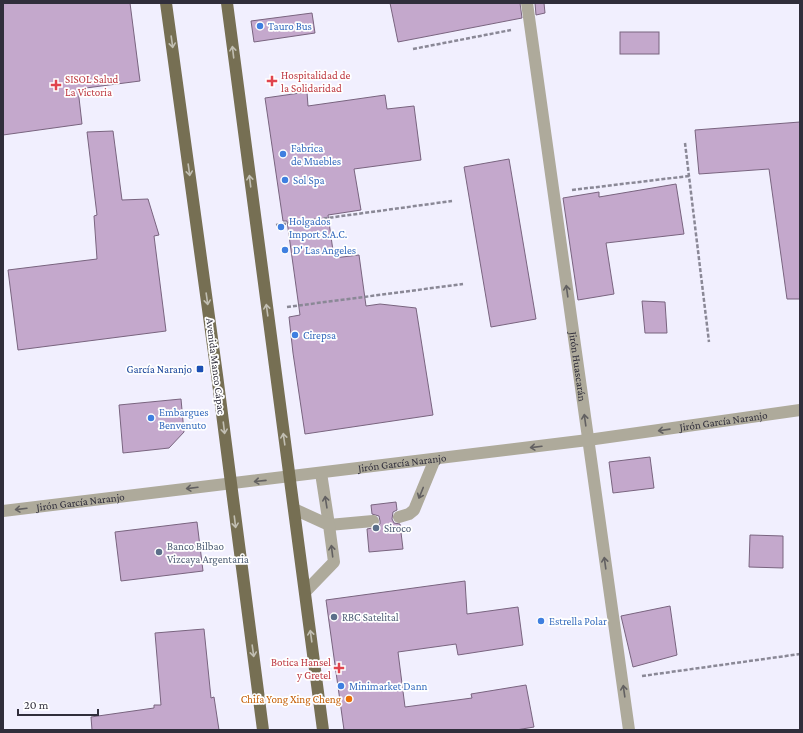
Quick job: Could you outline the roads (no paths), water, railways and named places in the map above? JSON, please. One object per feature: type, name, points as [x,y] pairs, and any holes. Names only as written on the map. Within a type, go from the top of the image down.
[{"type":"main road","name":"Avenida Manco Cápac","points":[[166,3],[217,375],[263,730]]},
{"type":"main road","points":[[227,3],[323,730]]},
{"type":"street","name":"Jirón Huascarán","points":[[527,3],[629,730]]},
{"type":"street","name":"Jirón García Naranjo","points":[[3,511],[321,474],[588,440],[800,410]]},
{"type":"street","points":[[399,518],[414,510],[434,459]]},
{"type":"street","points":[[305,592],[334,562],[321,474]]},
{"type":"street","points":[[294,509],[329,525],[373,521]]},
{"type":"place","name":"Tauro Bus","points":[[260,26]]},
{"type":"place","name":"Hospitalidad de la Solidaridad","points":[[272,81]]},
{"type":"place","name":"SISOL Salud La Victoria","points":[[56,85]]},
{"type":"place","name":"Fabrica de Muebles","points":[[283,154]]},
{"type":"place","name":"Sol Spa","points":[[285,180]]},
{"type":"place","name":"Holgados Import S.A.C.","points":[[281,227]]},
{"type":"place","name":"D' Las Angeles","points":[[285,250]]},
{"type":"place","name":"Cirepsa","points":[[295,335]]},
{"type":"place","name":"García Naranjo","points":[[200,369]]},
{"type":"place","name":"Embargues Benvenuto","points":[[151,418]]},
{"type":"place","name":"Siroco","points":[[376,528]]},
{"type":"place","name":"Banco Bilbao Vizcaya Argentaria","points":[[159,552]]},
{"type":"place","name":"RBC Satelital","points":[[334,617]]},
{"type":"place","name":"Estrella Polar","points":[[541,621]]},
{"type":"place","name":"Botica Hansel y Gretel","points":[[339,668]]},
{"type":"place","name":"Minimarket Dann","points":[[341,686]]},
{"type":"place","name":"Chifa Yong Xing Cheng","points":[[349,699]]}]
